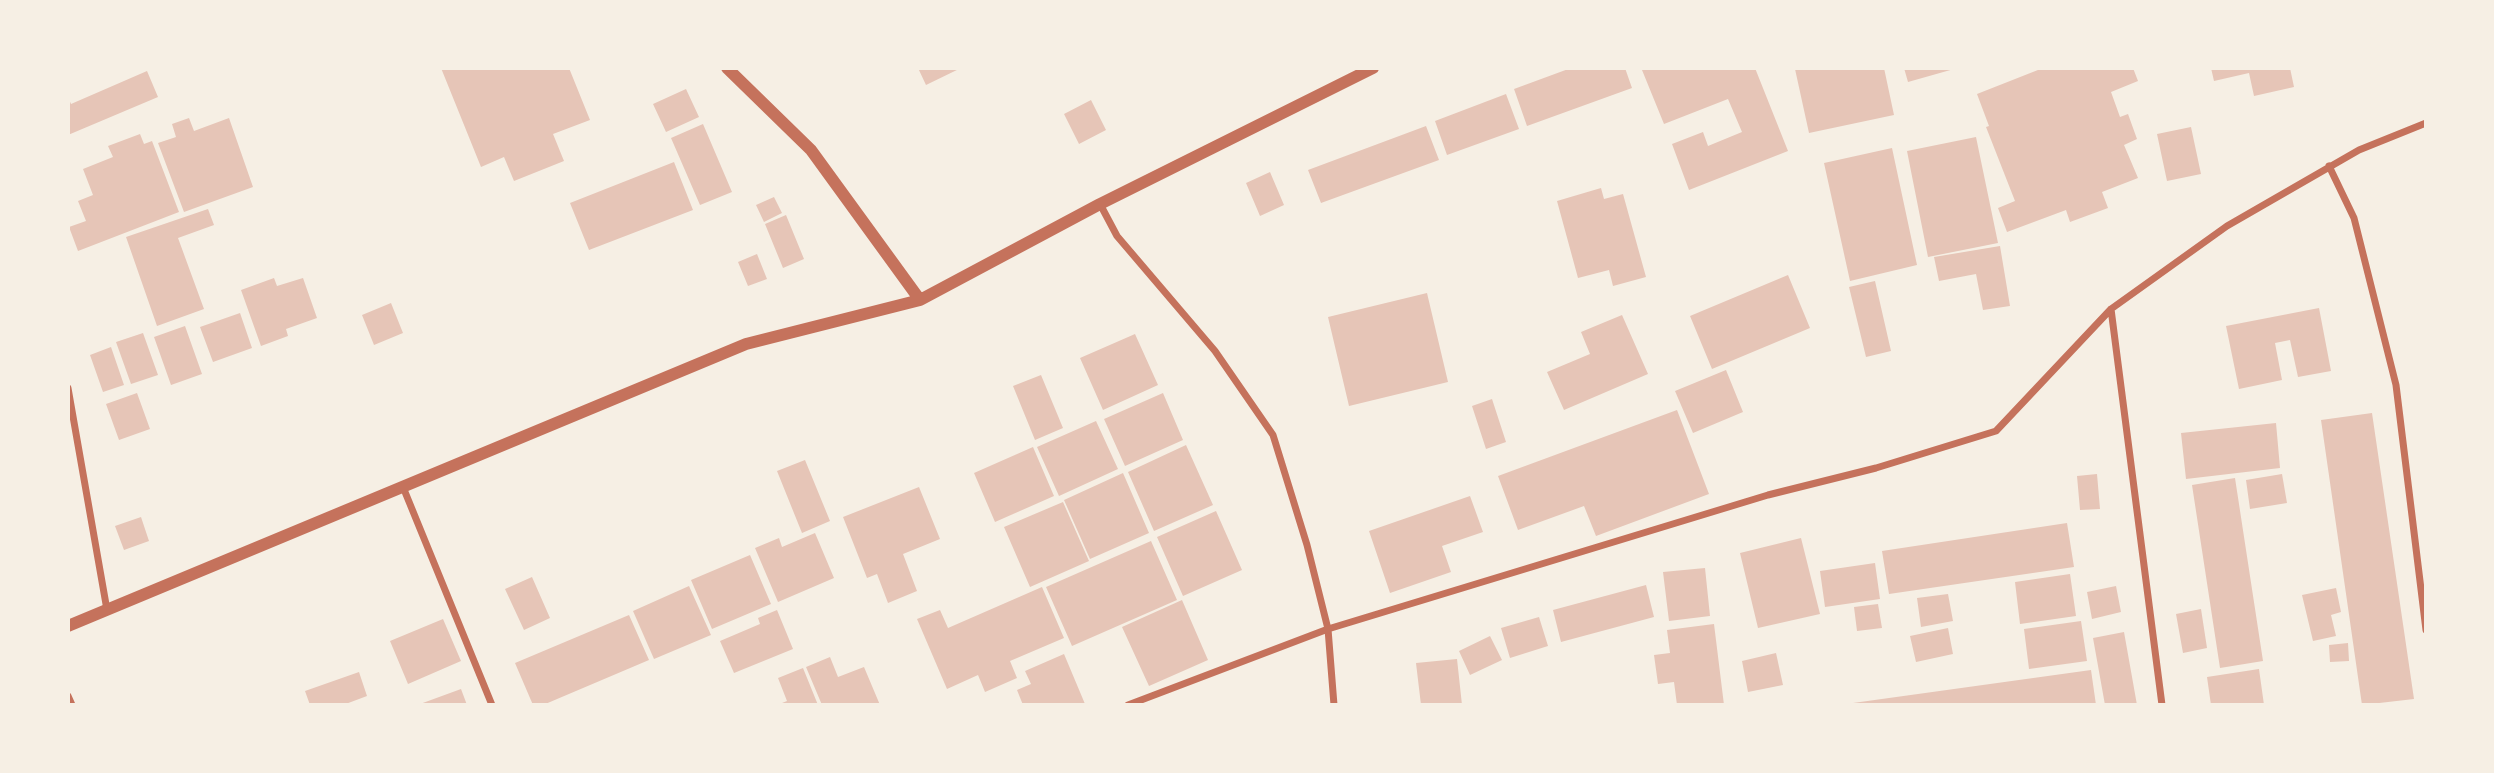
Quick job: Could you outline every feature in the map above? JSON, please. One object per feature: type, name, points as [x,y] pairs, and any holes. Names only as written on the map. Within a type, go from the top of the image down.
[{"type":"street","points":[[727,68],[811,150],[920,300]]},
{"type":"street","points":[[68,626],[746,344],[920,300],[1100,204],[1373,68]]},
{"type":"street","points":[[1128,705],[1328,629],[1768,495],[1876,468],[1996,430],[2111,309],[2227,226],[2329,166],[2426,123]]},
{"type":"street","points":[[2329,166],[2354,218],[2396,385],[2426,630]]},
{"type":"street","points":[[1100,204],[1117,236],[1215,351],[1273,435],[1307,545],[1328,629],[1334,705]]},
{"type":"street","points":[[2111,309],[2162,705]]},
{"type":"street","points":[[68,388],[107,610]]},
{"type":"street","points":[[403,487],[492,705]]},
{"type":"street","points":[[68,696],[72,705]]},
{"type":"building","points":[[441,68],[569,68],[590,120],[553,134],[564,161],[514,181],[504,157],[481,167]]},
{"type":"building","points":[[918,68],[961,68],[926,85]]},
{"type":"building","points":[[1571,68],[1625,68],[1632,88],[1527,126],[1514,89]]},
{"type":"building","points":[[1755,68],[1788,151],[1689,190],[1672,144],[1703,132],[1708,146],[1742,132],[1728,99],[1664,124],[1642,70]]},
{"type":"building","points":[[1884,68],[1894,115],[1809,133],[1795,69]]},
{"type":"building","points":[[1904,68],[1954,68],[1954,69],[1908,82]]},
{"type":"building","points":[[2043,68],[2133,68],[2138,81],[2111,92],[2120,117],[2128,114],[2137,139],[2124,145],[2138,178],[2102,192],[2108,208],[2070,222],[2066,210],[2007,232],[1998,208],[2015,201],[1986,127],[1989,126],[1977,94]]},
{"type":"building","points":[[2211,68],[2290,68],[2294,87],[2254,96],[2249,73],[2214,81]]},
{"type":"building","points":[[147,71],[158,97],[68,135],[68,97],[71,104]]},
{"type":"building","points":[[686,89],[699,117],[666,132],[653,104]]},
{"type":"building","points":[[1506,94],[1519,129],[1447,155],[1435,121]]},
{"type":"building","points":[[1091,100],[1106,130],[1079,144],[1064,114]]},
{"type":"building","points":[[189,118],[194,131],[229,118],[253,187],[184,212],[158,143],[176,137],[172,124]]},
{"type":"building","points":[[703,124],[732,192],[700,205],[671,138]]},
{"type":"building","points":[[1426,126],[1439,160],[1321,203],[1308,170]]},
{"type":"building","points":[[2191,127],[2201,174],[2167,181],[2157,134]]},
{"type":"building","points":[[140,134],[144,144],[152,141],[179,212],[78,251],[69,227],[86,221],[78,201],[93,195],[83,169],[113,157],[108,146]]},
{"type":"building","points":[[1976,137],[1998,243],[1928,257],[1907,151]]},
{"type":"building","points":[[1892,148],[1917,265],[1850,281],[1824,163]]},
{"type":"building","points":[[674,162],[693,210],[589,250],[570,203]]},
{"type":"building","points":[[1270,172],[1284,205],[1260,216],[1246,183]]},
{"type":"building","points":[[1601,188],[1604,199],[1623,194],[1646,277],[1613,286],[1609,270],[1578,278],[1557,201]]},
{"type":"building","points":[[774,197],[782,213],[764,222],[756,205]]},
{"type":"building","points":[[208,209],[214,225],[178,238],[204,309],[157,326],[126,237]]},
{"type":"building","points":[[786,215],[804,259],[783,268],[765,224]]},
{"type":"building","points":[[2000,246],[2010,306],[1983,310],[1976,274],[1939,281],[1934,257]]},
{"type":"building","points":[[757,254],[767,279],[748,286],[738,262]]},
{"type":"building","points":[[1788,275],[1810,328],[1712,369],[1690,316]]},
{"type":"building","points":[[274,278],[277,286],[303,278],[317,318],[286,329],[288,336],[261,346],[241,290]]},
{"type":"building","points":[[1875,281],[1891,351],[1866,357],[1849,287]]},
{"type":"building","points":[[1427,293],[1448,382],[1349,406],[1328,317]]},
{"type":"building","points":[[391,303],[403,333],[374,345],[362,315]]},
{"type":"building","points":[[2319,308],[2331,371],[2298,377],[2290,340],[2275,343],[2282,380],[2239,389],[2226,326]]},
{"type":"building","points":[[240,313],[252,348],[213,362],[200,327]]},
{"type":"building","points":[[1622,315],[1648,374],[1564,410],[1547,372],[1590,354],[1581,332]]},
{"type":"building","points":[[185,326],[202,374],[171,385],[154,337]]},
{"type":"building","points":[[143,333],[158,375],[131,384],[116,342]]},
{"type":"building","points":[[1135,334],[1158,385],[1103,410],[1080,358]]},
{"type":"building","points":[[111,347],[124,385],[103,392],[90,355]]},
{"type":"building","points":[[1726,370],[1743,412],[1693,433],[1675,391]]},
{"type":"building","points":[[1041,375],[1063,428],[1035,440],[1013,386]]},
{"type":"building","points":[[137,393],[150,429],[119,440],[106,404]]},
{"type":"building","points":[[1163,393],[1183,440],[1125,466],[1104,419]]},
{"type":"building","points":[[1492,399],[1506,442],[1486,449],[1472,406]]},
{"type":"building","points":[[1677,410],[1709,494],[1596,536],[1584,506],[1518,530],[1498,476]]},
{"type":"building","points":[[2372,413],[2414,699],[2362,705],[2321,420]]},
{"type":"building","points":[[1096,421],[1118,469],[1059,496],[1037,447]]},
{"type":"building","points":[[2276,423],[2280,468],[2186,479],[2181,433]]},
{"type":"building","points":[[1186,445],[1213,505],[1154,531],[1128,472]]},
{"type":"building","points":[[1033,447],[1054,496],[995,522],[974,473]]},
{"type":"building","points":[[805,460],[830,521],[802,533],[777,471]]},
{"type":"building","points":[[1123,473],[1149,533],[1090,559],[1064,500]]},
{"type":"building","points":[[2097,474],[2100,509],[2080,510],[2077,476]]},
{"type":"building","points":[[2282,474],[2287,503],[2250,509],[2246,480]]},
{"type":"building","points":[[2235,478],[2263,661],[2220,668],[2192,485]]},
{"type":"building","points":[[919,487],[940,539],[903,554],[917,591],[888,603],[877,574],[867,578],[843,517]]},
{"type":"building","points":[[1470,496],[1483,532],[1442,546],[1451,572],[1390,593],[1369,531]]},
{"type":"building","points":[[1063,502],[1089,561],[1030,587],[1004,527]]},
{"type":"building","points":[[1216,511],[1242,570],[1183,596],[1157,537]]},
{"type":"building","points":[[141,517],[149,541],[124,550],[115,526]]},
{"type":"building","points":[[2067,523],[2074,567],[1889,594],[1882,551]]},
{"type":"building","points":[[815,533],[834,578],[778,602],[755,548],[779,538],[782,547]]},
{"type":"building","points":[[1801,538],[1820,614],[1758,628],[1740,553]]},
{"type":"building","points":[[1151,541],[1177,600],[1072,646],[1046,587]]},
{"type":"building","points":[[750,555],[771,604],[712,629],[691,580]]},
{"type":"building","points":[[1875,563],[1880,599],[1825,607],[1820,571]]},
{"type":"building","points":[[1705,568],[1710,616],[1669,621],[1663,572]]},
{"type":"building","points":[[2070,574],[2076,616],[2020,624],[2015,582]]},
{"type":"building","points":[[532,577],[550,618],[524,630],[505,589]]},
{"type":"building","points":[[1646,585],[1654,617],[1561,642],[1553,610]]},
{"type":"building","points":[[689,586],[711,635],[654,659],[633,611]]},
{"type":"building","points":[[2116,586],[2121,612],[2092,619],[2087,592]]},
{"type":"building","points":[[1042,587],[1064,638],[1010,661],[1017,678],[985,692],[978,675],[947,689],[917,619],[940,610],[948,628]]},
{"type":"building","points":[[2336,588],[2341,612],[2331,615],[2336,636],[2313,641],[2302,595]]},
{"type":"building","points":[[1948,594],[1953,621],[1921,627],[1917,598]]},
{"type":"building","points":[[1182,600],[1208,660],[1149,686],[1122,627]]},
{"type":"building","points":[[1878,604],[1882,628],[1857,631],[1854,607]]},
{"type":"building","points":[[2201,609],[2207,648],[2183,653],[2176,614]]},
{"type":"building","points":[[777,610],[793,649],[734,673],[720,641],[760,624],[758,618]]},
{"type":"building","points":[[629,615],[649,660],[543,705],[533,705],[515,663]]},
{"type":"building","points":[[1539,617],[1548,646],[1510,658],[1501,628]]},
{"type":"building","points":[[443,619],[461,661],[408,684],[390,641]]},
{"type":"building","points":[[2081,621],[2087,661],[2029,669],[2024,629]]},
{"type":"building","points":[[1714,624],[1724,705],[1677,705],[1674,682],[1658,684],[1654,655],[1670,653],[1667,630]]},
{"type":"building","points":[[1948,628],[1953,654],[1916,662],[1910,636]]},
{"type":"building","points":[[2124,632],[2137,705],[2105,705],[2093,638]]},
{"type":"building","points":[[1490,636],[1502,660],[1470,675],[1459,651]]},
{"type":"building","points":[[2348,643],[2349,661],[2330,662],[2329,645]]},
{"type":"building","points":[[1776,653],[1783,685],[1748,692],[1742,661]]},
{"type":"building","points":[[1064,654],[1085,704],[1023,705],[1017,690],[1031,684],[1025,671]]},
{"type":"building","points":[[830,657],[838,677],[864,667],[880,705],[822,705],[806,667]]},
{"type":"building","points":[[1457,659],[1462,705],[1421,705],[1416,663]]},
{"type":"building","points":[[803,668],[818,705],[777,705],[787,701],[778,678]]},
{"type":"building","points":[[2259,669],[2264,705],[2211,705],[2207,677]]},
{"type":"building","points":[[2091,670],[2096,705],[1853,705],[1853,703]]},
{"type":"building","points":[[359,672],[367,696],[343,705],[310,705],[305,691]]},
{"type":"building","points":[[461,689],[467,705],[420,704]]}]
